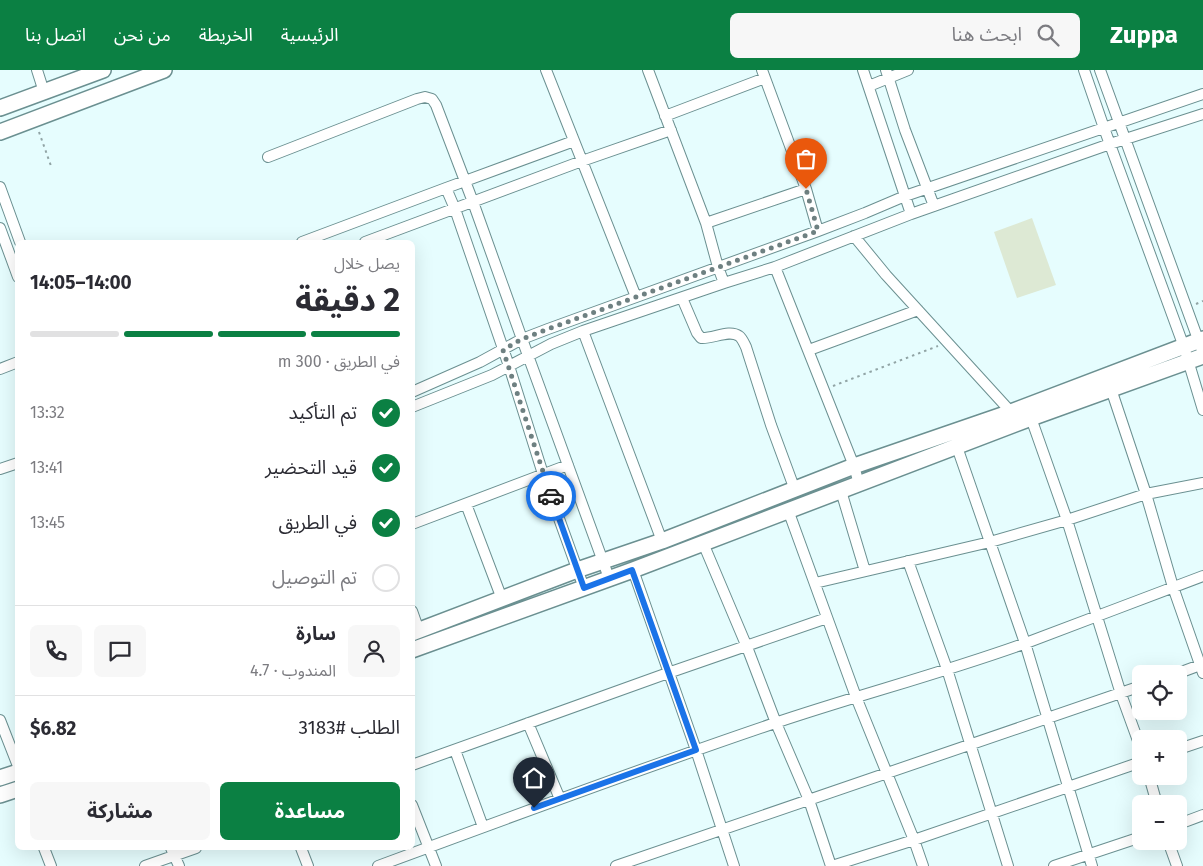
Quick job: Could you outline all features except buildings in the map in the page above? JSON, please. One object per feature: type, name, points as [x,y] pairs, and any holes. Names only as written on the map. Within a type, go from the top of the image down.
[{"type":"main road","points":[[0,108],[104,70]]},
{"type":"main road","points":[[0,132],[164,70]]},
{"type":"main road","points":[[415,649],[584,588],[1111,389],[1202,347]]},
{"type":"main road","points":[[416,632],[577,570],[662,541],[854,466],[1186,354]]},
{"type":"main road","points":[[0,778],[15,773]]},
{"type":"main road","points":[[0,795],[15,790]]},
{"type":"street","points":[[37,70],[44,92]]},
{"type":"street","points":[[546,70],[636,296]]},
{"type":"street","points":[[648,70],[706,223],[724,283]]},
{"type":"street","points":[[863,70],[912,214]]},
{"type":"street","points":[[868,86],[887,74],[908,70]]},
{"type":"street","points":[[1084,70],[1186,354],[1203,410]]},
{"type":"street","points":[[1100,70],[1202,347]]},
{"type":"street","points":[[665,116],[764,74],[806,189],[818,231]]},
{"type":"street","points":[[887,74],[905,130],[934,206]]},
{"type":"street","points":[[415,391],[480,362],[522,339],[636,296],[865,214],[905,196],[1203,94]]},
{"type":"street","points":[[268,156],[425,97],[432,99],[465,180],[609,578]]},
{"type":"street","points":[[415,406],[492,375],[552,344],[583,332],[775,267],[912,214],[1110,144],[1203,114]]},
{"type":"street","points":[[371,240],[582,160],[670,130]]},
{"type":"street","points":[[307,240],[574,141]]},
{"type":"street","points":[[0,187],[19,240]]},
{"type":"street","points":[[446,188],[455,209],[509,366],[543,474],[584,588]]},
{"type":"street","points":[[706,223],[806,189]]},
{"type":"street","points":[[0,228],[15,269]]},
{"type":"street","points":[[854,236],[886,276],[1011,412]]},
{"type":"street","points":[[775,267],[854,466],[859,484]]},
{"type":"street","points":[[682,298],[701,338],[730,334],[739,336],[742,340],[795,490]]},
{"type":"street","points":[[808,350],[918,310]]},
{"type":"street","points":[[583,332],[662,541]]},
{"type":"street","points":[[0,368],[15,363]]},
{"type":"street","points":[[1111,389],[1146,494],[1173,587],[1202,667],[1187,671]]},
{"type":"street","points":[[1031,418],[1067,520],[1134,730]]},
{"type":"street","points":[[957,447],[1025,643],[1092,866]]},
{"type":"street","points":[[0,469],[15,464]]},
{"type":"street","points":[[415,523],[568,465]]},
{"type":"street","points":[[815,583],[990,542],[1067,520],[1146,494],[1203,483]]},
{"type":"street","points":[[842,491],[865,571]]},
{"type":"street","points":[[466,504],[502,599]]},
{"type":"street","points":[[788,510],[826,618],[923,866]]},
{"type":"street","points":[[703,542],[809,800],[832,866],[914,840],[1132,765]]},
{"type":"street","points":[[908,561],[947,669],[1008,866]]},
{"type":"street","points":[[632,570],[696,750],[734,866]]},
{"type":"street","points":[[378,866],[560,798],[696,750],[1025,643],[1203,576]]},
{"type":"street","points":[[415,764],[826,618]]},
{"type":"street","points":[[616,866],[641,862],[809,800],[1132,690]]},
{"type":"street","points":[[0,720],[15,758]]},
{"type":"street","points":[[528,723],[560,798]]},
{"type":"street","points":[[1187,746],[1203,741]]},
{"type":"street","points":[[455,750],[483,827]]},
{"type":"street","points":[[415,813],[436,866]]},
{"type":"street","points":[[1187,821],[1203,815]]},
{"type":"street","points":[[1054,866],[1132,840]]},
{"type":"street","points":[[45,850],[50,866]]},
{"type":"street","points":[[302,850],[308,866]]},
{"type":"street","points":[[1171,850],[1177,866]]},
{"type":"street","points":[[145,866],[173,852],[179,866]]},
{"type":"path","points":[[35,118],[51,166]]},
{"type":"path","points":[[824,389],[947,343]]},
{"type":"green space","points":[[1032,218],[1056,285],[1017,298],[994,232]]},
{"type":"way so far","points":[[551,496],[503,350],[522,339],[548,329],[818,231],[806,189]]},
{"type":"route","points":[[534,808],[696,750],[632,570],[584,588],[551,496]]}]
